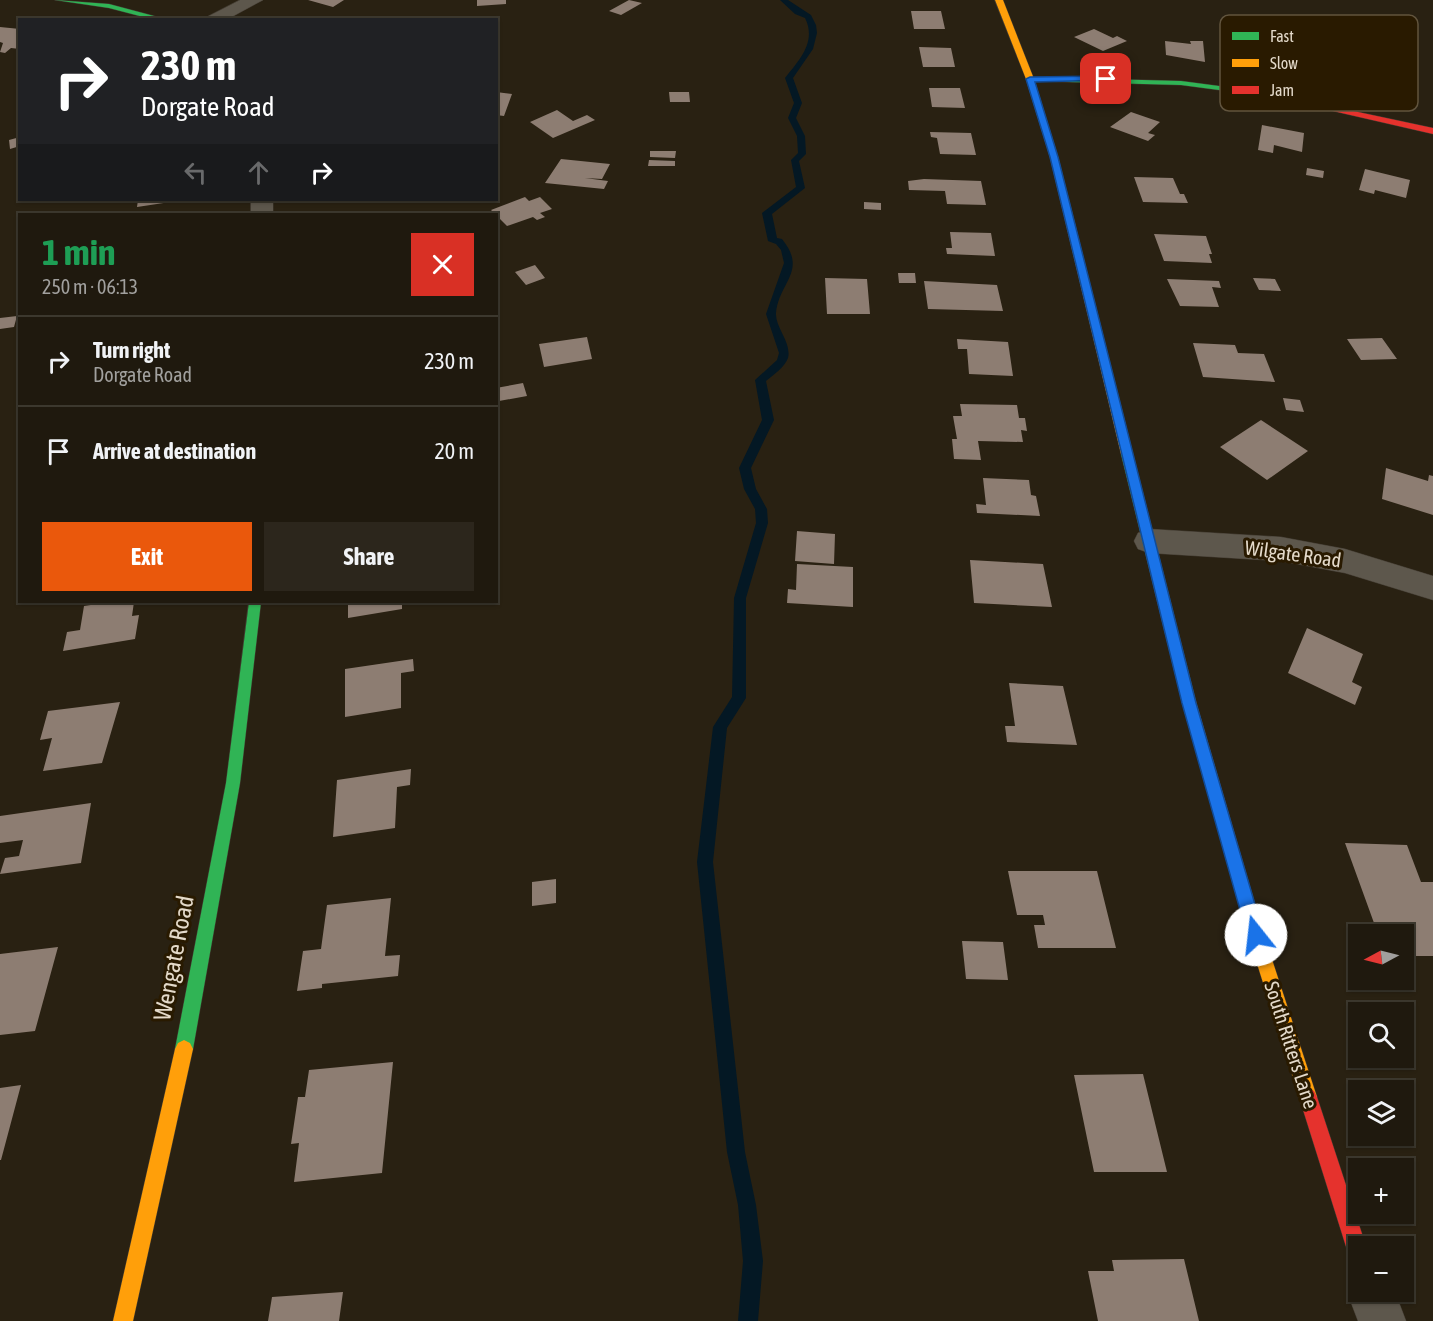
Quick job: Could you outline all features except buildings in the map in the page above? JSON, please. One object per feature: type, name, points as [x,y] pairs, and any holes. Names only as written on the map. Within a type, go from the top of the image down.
[{"type":"street","points":[[59,0],[109,6],[158,18]]},
{"type":"street","points":[[214,18],[254,0]]},
{"type":"street","name":"South Ritters Lane","points":[[999,0],[1030,79],[1054,157],[1189,703],[1256,935],[1353,1236]]},
{"type":"street","points":[[1030,79],[1151,80],[1220,87]]},
{"type":"street","points":[[1351,111],[1433,131]]},
{"type":"street","name":"Wilgate Road","points":[[1149,541],[1281,549],[1345,561],[1433,588]]},
{"type":"street","name":"Wengate Road","points":[[123,1321],[192,1013],[228,813],[255,603]]},
{"type":"street","points":[[1375,1302],[1382,1321]]},
{"type":"waterway","points":[[748,1321],[753,1261],[747,1205],[736,1152],[705,862],[720,727],[739,698],[740,598],[762,523],[761,509],[750,489],[745,468],[768,420],[760,380],[782,361],[784,353],[771,314],[789,263],[786,250],[779,241],[773,241],[767,213],[801,188],[795,160],[802,154],[801,136],[792,118],[796,113],[798,103],[789,78],[805,57],[813,33],[808,17],[784,0]]},
{"type":"traffic: fast","points":[[59,0],[109,6],[158,18]]},
{"type":"traffic: fast","points":[[1030,79],[1181,83],[1220,88]]},
{"type":"traffic: fast","points":[[1127,454],[1189,702]]},
{"type":"traffic: fast","points":[[184,1049],[233,783],[255,603]]},
{"type":"traffic: slow","points":[[999,0],[1030,79],[1054,157],[1127,454]]},
{"type":"traffic: slow","points":[[1189,702],[1256,935],[1308,1097]]},
{"type":"traffic: slow","points":[[123,1321],[184,1049]]},
{"type":"traffic: jam","points":[[1344,111],[1433,131]]},
{"type":"traffic: jam","points":[[1308,1097],[1353,1236]]},
{"type":"route","points":[[1106,79],[1030,79],[1054,157],[1189,703],[1256,935]]}]
